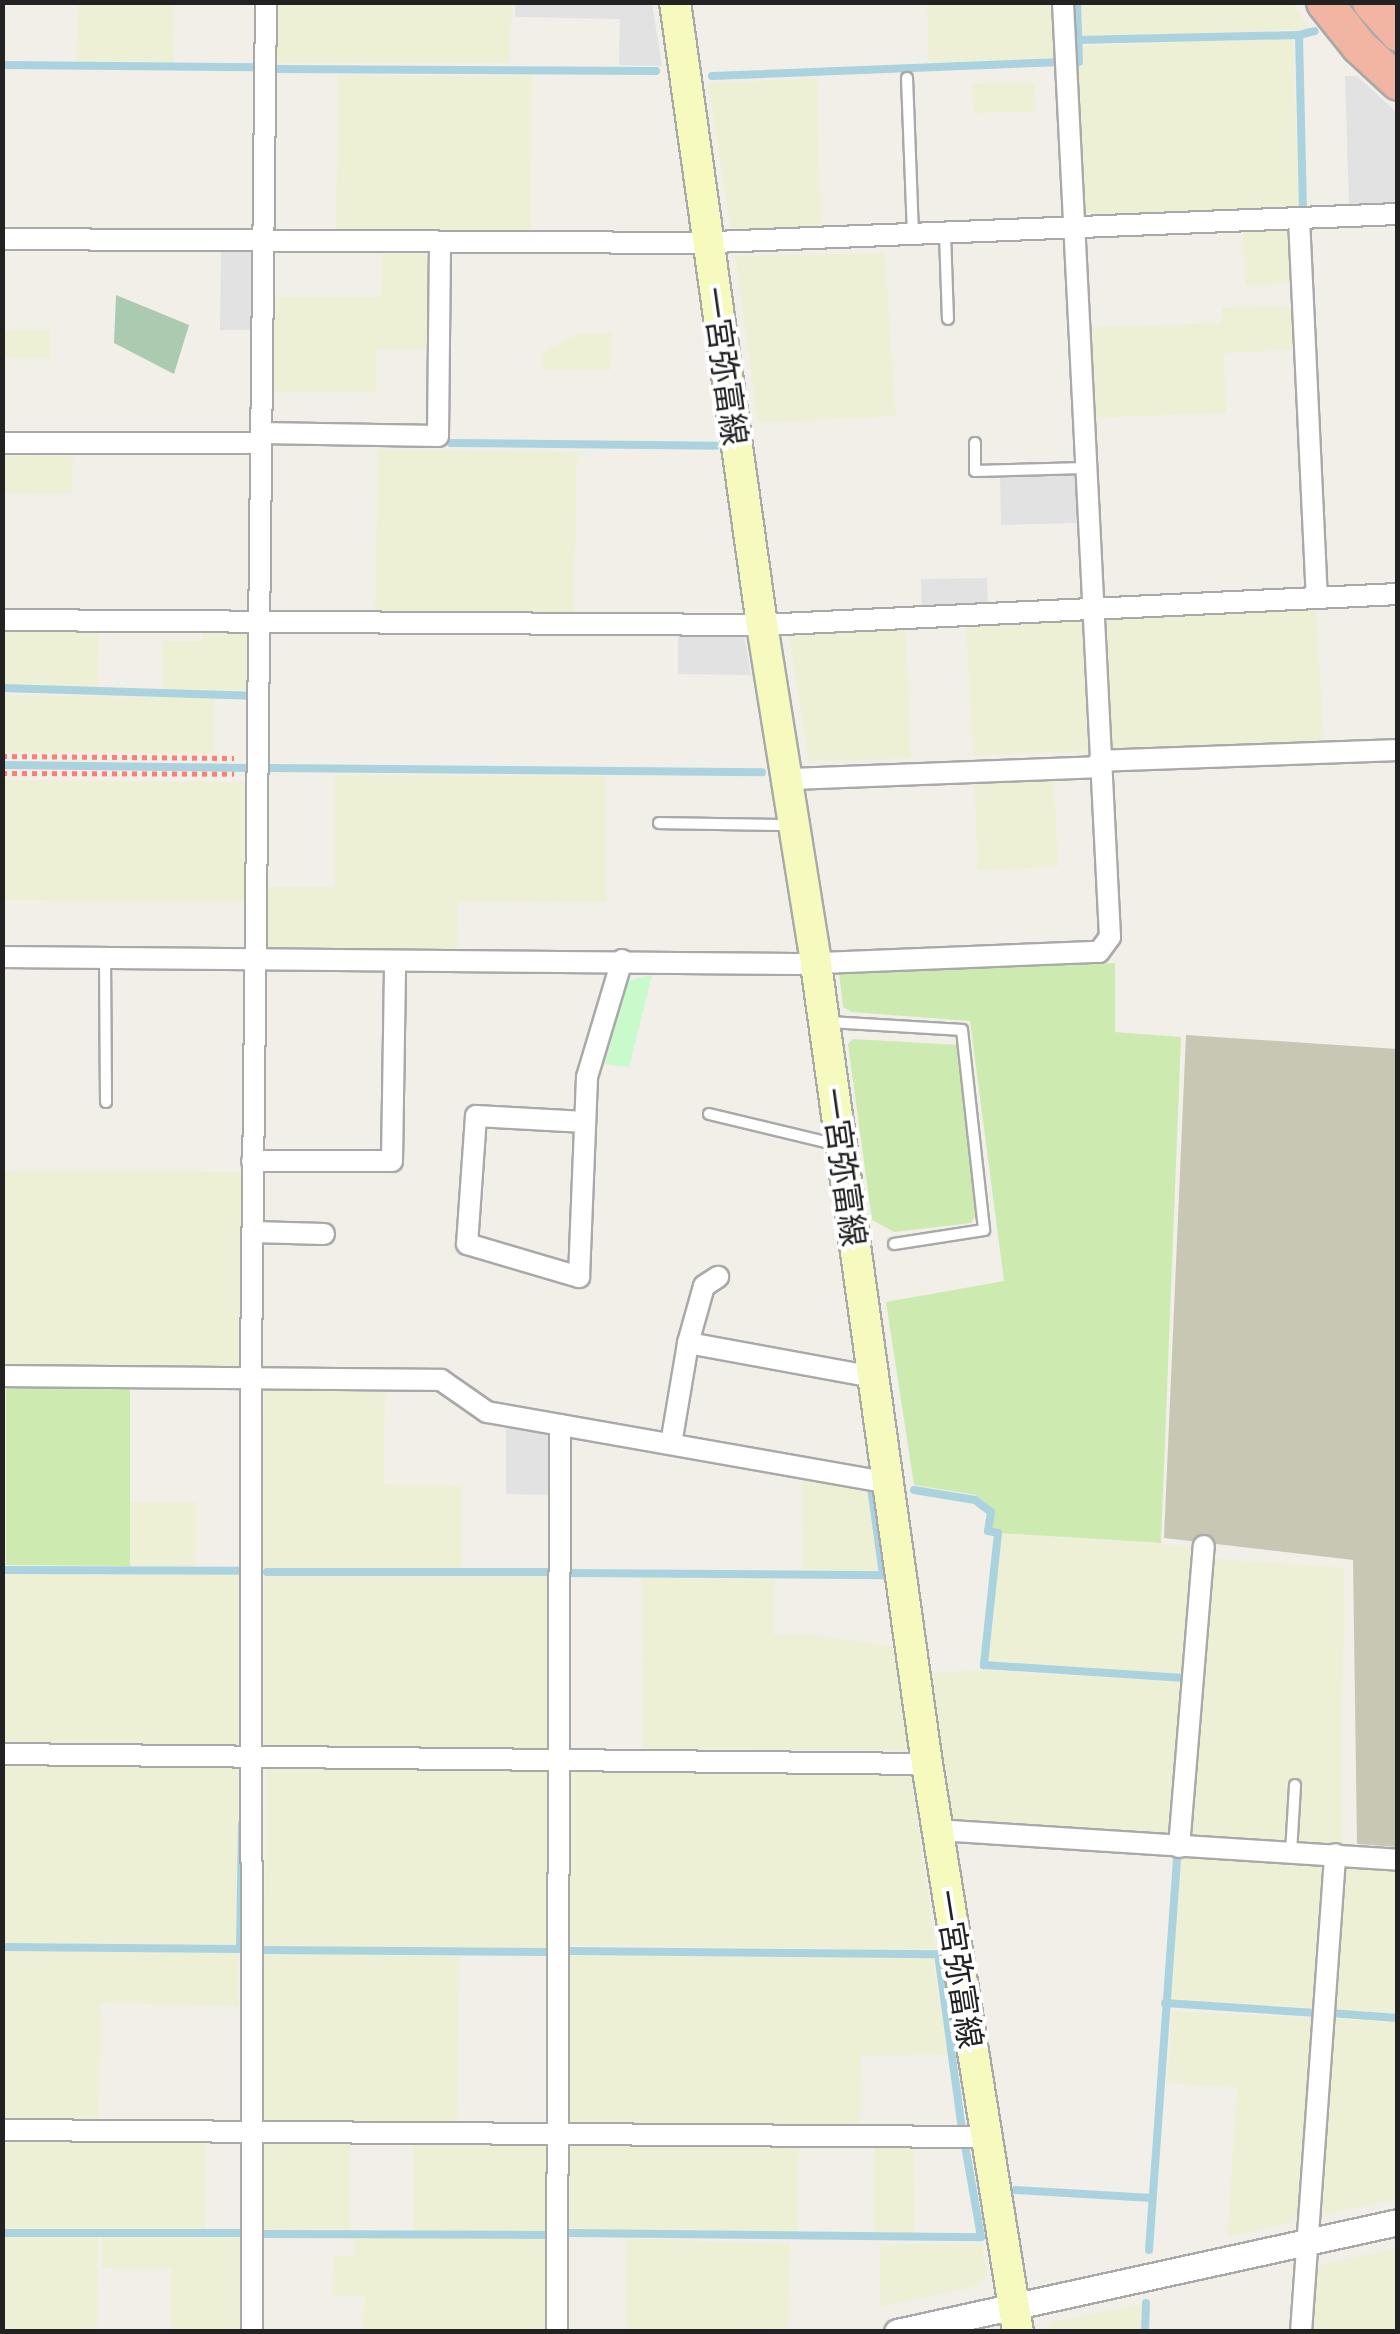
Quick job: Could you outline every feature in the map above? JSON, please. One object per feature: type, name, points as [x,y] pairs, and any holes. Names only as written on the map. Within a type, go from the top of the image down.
[{"type":"highway","points":[[1324,2],[1359,46],[1398,82]]},
{"type":"highway","points":[[1370,2],[1398,33]]},
{"type":"main road","name":"一宮弥富線","points":[[675,2],[762,625],[816,964],[927,1764],[1016,2319]]},
{"type":"street","points":[[252,2332],[252,1162],[266,2]]},
{"type":"street","points":[[2,957],[816,964],[1099,952],[1110,936],[1063,2]]},
{"type":"street","points":[[2,239],[708,242],[1398,214]]},
{"type":"street","points":[[1299,219],[1318,598]]},
{"type":"street","points":[[2,444],[438,436],[440,242]]},
{"type":"street","points":[[2,620],[762,625],[1398,594]]},
{"type":"street","points":[[789,779],[1398,750]]},
{"type":"street","points":[[585,1122],[476,1116],[466,1244],[579,1276],[587,1077],[622,960]]},
{"type":"street","points":[[252,1162],[392,1161],[395,962]]},
{"type":"street","points":[[253,1232],[324,1234]]},
{"type":"street","points":[[671,1444],[688,1343],[704,1286],[718,1277]]},
{"type":"street","points":[[688,1343],[874,1376]]},
{"type":"street","points":[[2,1376],[441,1380],[476,1408],[888,1483]]},
{"type":"street","points":[[557,2332],[560,1425]]},
{"type":"street","points":[[1179,1847],[1204,1546]]},
{"type":"street","points":[[2,1754],[559,1757],[927,1764]]},
{"type":"street","points":[[937,1830],[1398,1860]]},
{"type":"street","points":[[1301,2332],[1335,1854]]},
{"type":"street","points":[[2,2130],[986,2137]]},
{"type":"street","points":[[897,2332],[1016,2319],[1306,2242],[1398,2222]]},
{"type":"lane","points":[[907,78],[913,235]]},
{"type":"lane","points":[[945,234],[948,319]]},
{"type":"lane","points":[[974,443],[975,471],[1084,468]]},
{"type":"lane","points":[[659,823],[796,825]]},
{"type":"lane","points":[[105,957],[106,1102]]},
{"type":"lane","points":[[824,1022],[962,1030],[984,1230],[894,1244]]},
{"type":"lane","points":[[709,1114],[841,1145]]},
{"type":"lane","points":[[1291,1854],[1295,1785]]},
{"type":"path","points":[[2,756],[258,766]]},
{"type":"path","points":[[2,772],[258,766]]},
{"type":"shaded area","points":[[78,3],[174,3],[173,63],[76,61]]},
{"type":"shaded area","points":[[276,3],[512,3],[510,63],[275,63]]},
{"type":"shaded area","points":[[515,3],[652,3],[662,66],[619,65],[620,19],[515,17]]},
{"type":"shaded area","points":[[927,3],[1056,3],[1059,58],[928,63]]},
{"type":"shaded area","points":[[1078,3],[1292,3],[1310,29],[1079,38]]},
{"type":"shaded area","points":[[1293,38],[1299,207],[1092,216],[1082,208],[1077,67],[1082,66],[1081,46]]},
{"type":"shaded area","points":[[338,75],[532,76],[531,233],[336,234]]},
{"type":"shaded area","points":[[1345,76],[1357,76],[1397,113],[1397,204],[1349,205]]},
{"type":"shaded area","points":[[817,78],[821,230],[731,232],[708,83]]},
{"type":"shaded area","points":[[1035,83],[1036,112],[973,113],[972,84]]},
{"type":"shaded area","points":[[1291,228],[1293,283],[1245,285],[1243,230]]},
{"type":"shaded area","points":[[221,251],[255,251],[254,330],[220,330]]},
{"type":"shaded area","points":[[885,253],[896,416],[758,423],[735,256]]},
{"type":"shaded area","points":[[382,254],[425,254],[433,264],[433,349],[376,349],[376,392],[270,392],[271,297],[381,297]]},
{"type":"shaded area","points":[[1296,306],[1297,350],[1224,353],[1226,413],[1092,418],[1088,327],[1222,323],[1222,308]]},
{"type":"shaded area","points":[[3,330],[50,330],[50,359],[3,358]]},
{"type":"shaded area","points":[[578,333],[612,333],[611,370],[543,370],[543,352]]},
{"type":"shaded area","points":[[378,449],[577,452],[574,617],[375,614]]},
{"type":"shaded area","points":[[3,455],[73,456],[72,494],[3,493]]},
{"type":"shaded area","points":[[1077,473],[1078,523],[1001,525],[1000,475]]},
{"type":"shaded area","points":[[987,578],[988,608],[922,610],[921,579]]},
{"type":"shaded area","points":[[1316,606],[1324,741],[1107,751],[1099,615]]},
{"type":"shaded area","points":[[1083,619],[1090,751],[973,756],[966,624]]},
{"type":"shaded area","points":[[3,626],[99,627],[98,688],[3,687]]},
{"type":"shaded area","points":[[906,628],[911,759],[809,761],[788,631]]},
{"type":"shaded area","points":[[203,630],[252,631],[251,691],[163,690],[163,641],[203,641]]},
{"type":"shaded area","points":[[678,633],[744,634],[751,675],[678,674]]},
{"type":"shaded area","points":[[4,695],[215,698],[214,754],[3,752]]},
{"type":"shaded area","points":[[335,775],[606,776],[606,902],[458,901],[457,953],[263,952],[263,887],[335,887]]},
{"type":"shaded area","points":[[1054,775],[1058,867],[978,870],[974,778]]},
{"type":"shaded area","points":[[3,780],[251,782],[250,901],[3,900]]},
{"type":"shaded area","points":[[1186,1035],[1397,1049],[1397,1847],[1357,1844],[1353,1560],[1164,1538]]},
{"type":"shaded area","points":[[3,1171],[241,1172],[240,1367],[3,1365]]},
{"type":"shaded area","points":[[264,1388],[385,1388],[384,1484],[463,1485],[463,1569],[263,1568]]},
{"type":"shaded area","points":[[506,1427],[552,1433],[552,1495],[506,1494]]},
{"type":"shaded area","points":[[802,1477],[870,1488],[878,1572],[803,1570]]},
{"type":"shaded area","points":[[130,1502],[196,1502],[196,1567],[130,1566]]},
{"type":"shaded area","points":[[998,1533],[1198,1547],[1187,1674],[987,1661]]},
{"type":"shaded area","points":[[1207,1558],[1344,1568],[1342,1848],[1183,1839]]},
{"type":"shaded area","points":[[3,1573],[240,1575],[240,1751],[3,1748]]},
{"type":"shaded area","points":[[264,1574],[547,1576],[548,1750],[264,1749]]},
{"type":"shaded area","points":[[642,1574],[775,1576],[774,1635],[816,1635],[895,1647],[908,1750],[643,1749]]},
{"type":"shaded area","points":[[985,1670],[1182,1682],[1170,1839],[948,1824],[928,1673]]},
{"type":"shaded area","points":[[3,1761],[237,1764],[239,1946],[3,1944]]},
{"type":"shaded area","points":[[266,1765],[552,1765],[549,1948],[264,1946]]},
{"type":"shaded area","points":[[569,1768],[910,1771],[936,1950],[568,1945]]},
{"type":"shaded area","points":[[1181,1854],[1327,1863],[1318,2008],[1171,1999]]},
{"type":"shaded area","points":[[1342,1863],[1397,1867],[1397,2014],[1331,2010]]},
{"type":"shaded area","points":[[3,1950],[239,1952],[239,2006],[101,2003],[99,2124],[3,2124]]},
{"type":"shaded area","points":[[264,1953],[460,1956],[457,2125],[263,2124]]},
{"type":"shaded area","points":[[568,1956],[933,1958],[948,2055],[861,2056],[860,2128],[567,2126]]},
{"type":"shaded area","points":[[1172,2011],[1316,2018],[1299,2215],[1290,2223],[1227,2237],[1237,2088],[1167,2083]]},
{"type":"shaded area","points":[[1331,2018],[1397,2022],[1397,2199],[1325,2214],[1318,2207]]},
{"type":"shaded area","points":[[3,2140],[205,2141],[205,2231],[3,2230]]},
{"type":"shaded area","points":[[263,2144],[351,2144],[351,2231],[262,2231]]},
{"type":"shaded area","points":[[413,2144],[549,2144],[548,2232],[413,2231]]},
{"type":"shaded area","points":[[568,2145],[799,2145],[798,2233],[567,2231]]},
{"type":"shaded area","points":[[874,2145],[914,2145],[915,2233],[874,2233]]},
{"type":"shaded area","points":[[3,2234],[98,2235],[97,2331],[3,2331]]},
{"type":"shaded area","points":[[102,2236],[241,2238],[240,2331],[171,2331],[171,2269],[102,2268]]},
{"type":"shaded area","points":[[354,2237],[548,2237],[547,2331],[362,2331],[365,2297],[332,2296],[333,2256],[353,2256]]},
{"type":"shaded area","points":[[626,2238],[790,2244],[788,2328],[626,2331]]},
{"type":"shaded area","points":[[880,2244],[982,2244],[987,2274],[978,2286],[880,2307]]},
{"type":"shaded area","points":[[1397,2248],[1397,2331],[1310,2332],[1314,2274],[1322,2264]]},
{"type":"shaded area","points":[[1144,2304],[1142,2331],[1045,2331],[1052,2322]]},
{"type":"green space","points":[[116,295],[189,325],[174,374],[114,343]]},
{"type":"green space","points":[[1115,963],[1115,1032],[1181,1037],[1161,1543],[998,1533],[992,1528],[994,1511],[976,1495],[914,1485],[886,1302],[1004,1281],[970,1021],[852,1012],[843,1007],[839,973]]},
{"type":"green space","points":[[652,975],[629,1067],[604,1064],[627,981]]},
{"type":"green space","points":[[853,1039],[958,1045],[977,1213],[971,1223],[894,1232],[872,1220],[848,1044]]},
{"type":"green space","points":[[6,1385],[130,1385],[130,1566],[6,1565]]},
{"type":"waterway","points":[[1077,2],[1079,62]]},
{"type":"waterway","points":[[1078,40],[1299,35],[1315,31]]},
{"type":"waterway","points":[[1299,35],[1303,206]]},
{"type":"waterway","points":[[712,76],[1057,62]]},
{"type":"waterway","points":[[2,65],[255,67]]},
{"type":"waterway","points":[[276,69],[656,71]]},
{"type":"waterway","points":[[451,443],[716,446]]},
{"type":"waterway","points":[[2,688],[252,696]]},
{"type":"waterway","points":[[2,765],[251,768]]},
{"type":"waterway","points":[[269,768],[762,772]]},
{"type":"waterway","points":[[568,1573],[883,1575],[871,1487]]},
{"type":"waterway","points":[[914,1490],[975,1500],[991,1512],[988,1531],[998,1533],[984,1665],[1185,1678],[1185,1683]]},
{"type":"waterway","points":[[2,1570],[244,1571]]},
{"type":"waterway","points":[[267,1572],[547,1572]]},
{"type":"waterway","points":[[2,1947],[240,1949],[242,1824]]},
{"type":"waterway","points":[[1149,2250],[1177,1855]]},
{"type":"waterway","points":[[265,1950],[549,1952]]},
{"type":"waterway","points":[[567,1951],[938,1954],[962,2129]]},
{"type":"waterway","points":[[1165,2003],[1317,2013]]},
{"type":"waterway","points":[[1330,2013],[1398,2018]]},
{"type":"waterway","points":[[569,2233],[981,2237],[965,2145]]},
{"type":"waterway","points":[[1015,2190],[1152,2198]]},
{"type":"waterway","points":[[2,2233],[241,2233]]},
{"type":"waterway","points":[[264,2234],[550,2235]]},
{"type":"waterway","points":[[1145,2332],[1146,2303]]}]
